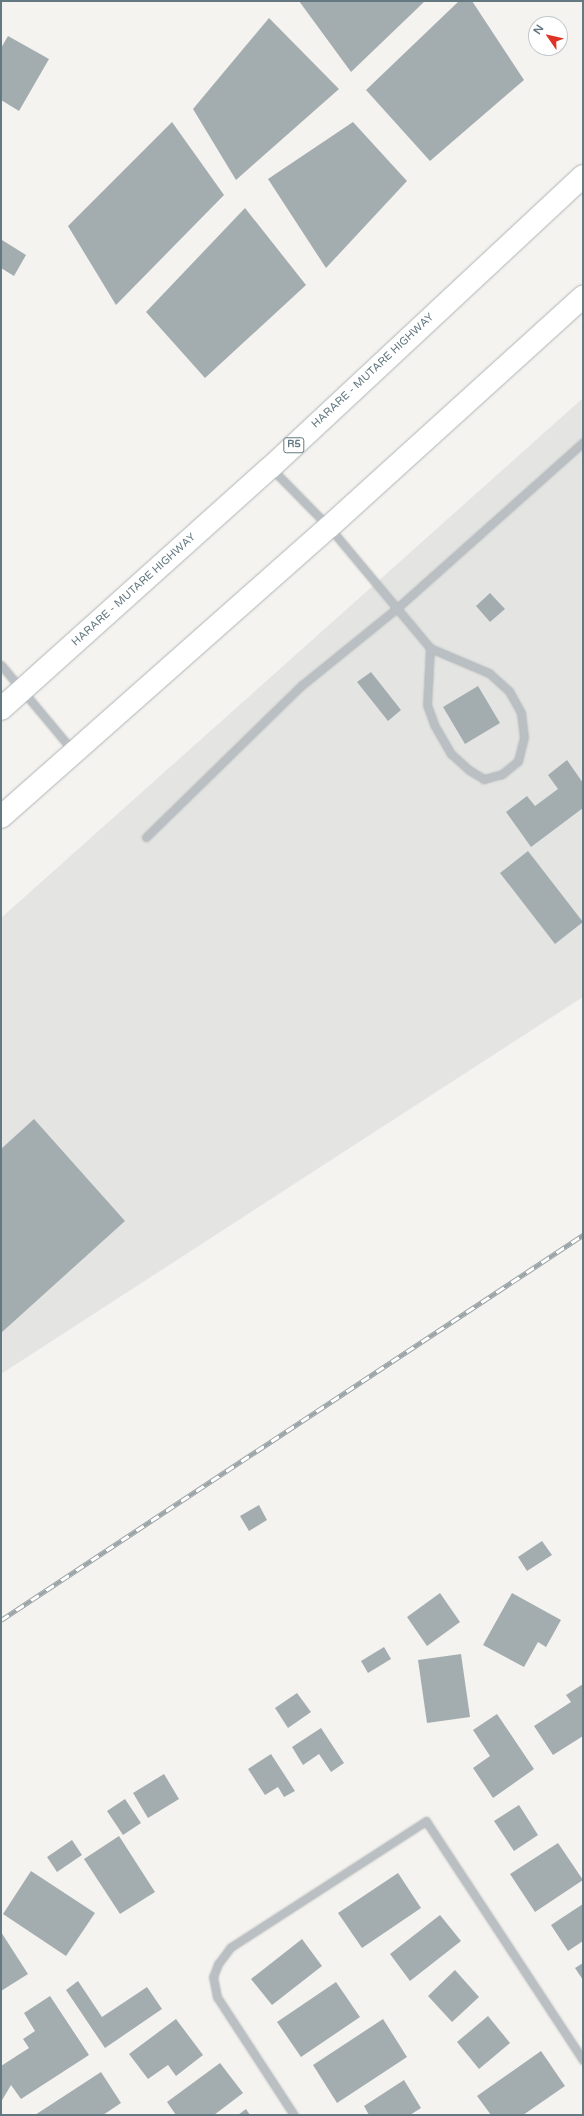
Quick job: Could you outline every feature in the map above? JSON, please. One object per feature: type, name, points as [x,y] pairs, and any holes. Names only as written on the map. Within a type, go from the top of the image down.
[{"type":"highway","name":"HARARE - MUTARE HIGHWAY","points":[[1,709],[270,468],[583,176]]},
{"type":"highway","points":[[1,817],[329,527],[583,297]]},
{"type":"street","points":[[146,836],[302,685],[398,608],[583,442]]},
{"type":"street","points":[[270,468],[329,527],[430,648],[489,672],[509,691],[521,714],[524,737],[518,761],[502,774],[484,779],[469,770],[452,754],[434,724],[427,704],[430,648]]},
{"type":"street","points":[[1,665],[23,689],[74,753]]},
{"type":"street","points":[[294,2115],[217,1998],[213,1978],[218,1964],[231,1947],[426,1821],[583,2060]]},
{"type":"shaded area","points":[[583,398],[583,997],[1,1374],[1,918]]},
{"type":"building","points":[[299,1],[425,1],[351,72]]},
{"type":"building","points":[[459,1],[472,1],[524,80],[430,161],[366,90]]},
{"type":"building","points":[[269,18],[339,89],[236,180],[193,109]]},
{"type":"building","points":[[8,36],[49,59],[19,111],[1,100],[1,48]]},
{"type":"building","points":[[172,122],[224,195],[116,305],[68,226]]},
{"type":"building","points":[[353,122],[407,181],[326,268],[268,179]]},
{"type":"building","points":[[245,208],[306,285],[205,378],[146,312]]},
{"type":"building","points":[[2,240],[26,255],[14,276],[1,268]]},
{"type":"building","points":[[490,593],[505,609],[490,622],[476,606]]},
{"type":"building","points":[[371,672],[401,710],[388,721],[357,682]]},
{"type":"building","points":[[478,686],[500,723],[465,744],[443,707]]},
{"type":"building","points":[[567,760],[583,783],[583,808],[531,847],[506,812],[527,796],[535,806],[558,789],[548,775]]},
{"type":"building","points":[[528,851],[583,922],[555,944],[500,873]]},
{"type":"building","points":[[34,1119],[125,1221],[1,1333],[1,1149]]},
{"type":"building","points":[[259,1505],[267,1520],[249,1531],[240,1516]]},
{"type":"building","points":[[542,1541],[552,1555],[527,1571],[518,1557]]},
{"type":"building","points":[[440,1593],[460,1622],[427,1646],[407,1617]]},
{"type":"building","points":[[512,1593],[561,1620],[546,1647],[538,1642],[524,1667],[483,1645]]},
{"type":"building","points":[[384,1647],[391,1659],[368,1673],[361,1661]]},
{"type":"building","points":[[461,1654],[470,1717],[427,1723],[418,1660]]},
{"type":"building","points":[[583,1684],[583,1736],[553,1755],[534,1726],[571,1702],[566,1695]]},
{"type":"building","points":[[297,1693],[311,1712],[288,1728],[275,1708]]},
{"type":"building","points":[[497,1714],[534,1769],[493,1798],[473,1768],[490,1756],[473,1730]]},
{"type":"building","points":[[321,1728],[344,1763],[331,1772],[319,1754],[303,1765],[292,1747]]},
{"type":"building","points":[[271,1754],[295,1791],[284,1797],[278,1787],[265,1795],[248,1769]]},
{"type":"building","points":[[164,1774],[179,1799],[148,1818],[133,1793]]},
{"type":"building","points":[[125,1799],[141,1823],[123,1835],[107,1811]]},
{"type":"building","points":[[519,1805],[538,1835],[514,1851],[494,1821]]},
{"type":"building","points":[[119,1836],[155,1892],[120,1914],[84,1859]]},
{"type":"building","points":[[72,1840],[82,1855],[57,1872],[47,1857]]},
{"type":"building","points":[[558,1843],[583,1880],[535,1912],[510,1874]]},
{"type":"building","points":[[31,1871],[95,1913],[66,1956],[3,1914]]},
{"type":"building","points":[[398,1873],[421,1908],[362,1948],[338,1913]]},
{"type":"building","points":[[583,1904],[583,1941],[568,1951],[551,1925]]},
{"type":"building","points":[[440,1915],[461,1941],[410,1981],[390,1954]]},
{"type":"building","points":[[1,1932],[28,1974],[1,1991]]},
{"type":"building","points":[[302,1939],[322,1966],[272,2005],[251,1979]]},
{"type":"building","points":[[583,1963],[583,1980],[575,1968]]},
{"type":"building","points":[[455,1970],[479,1997],[452,2022],[428,1996]]},
{"type":"building","points":[[78,1981],[102,2017],[147,1987],[162,2009],[105,2048],[66,1990]]},
{"type":"building","points":[[336,1982],[360,2017],[301,2057],[277,2022]]},
{"type":"building","points":[[50,1996],[89,2055],[21,2099],[11,2085],[1,2102],[1,2066],[29,2048],[23,2039],[35,2031],[24,2013]]},
{"type":"building","points":[[488,2016],[510,2043],[479,2069],[457,2042]]},
{"type":"building","points":[[176,2019],[203,2055],[176,2076],[168,2065],[148,2079],[129,2054]]},
{"type":"building","points":[[383,2019],[407,2057],[337,2103],[313,2065]]},
{"type":"building","points":[[541,2051],[565,2086],[523,2115],[491,2115],[477,2096]]},
{"type":"building","points":[[220,2063],[243,2093],[214,2115],[176,2115],[167,2102]]},
{"type":"building","points":[[101,2072],[121,2103],[103,2115],[35,2115]]},
{"type":"building","points":[[404,2080],[421,2108],[410,2115],[369,2115],[364,2106]]},
{"type":"building","points":[[246,2109],[250,2115],[238,2115]]},
{"type":"railway","points":[[1,1620],[583,1235]]}]
